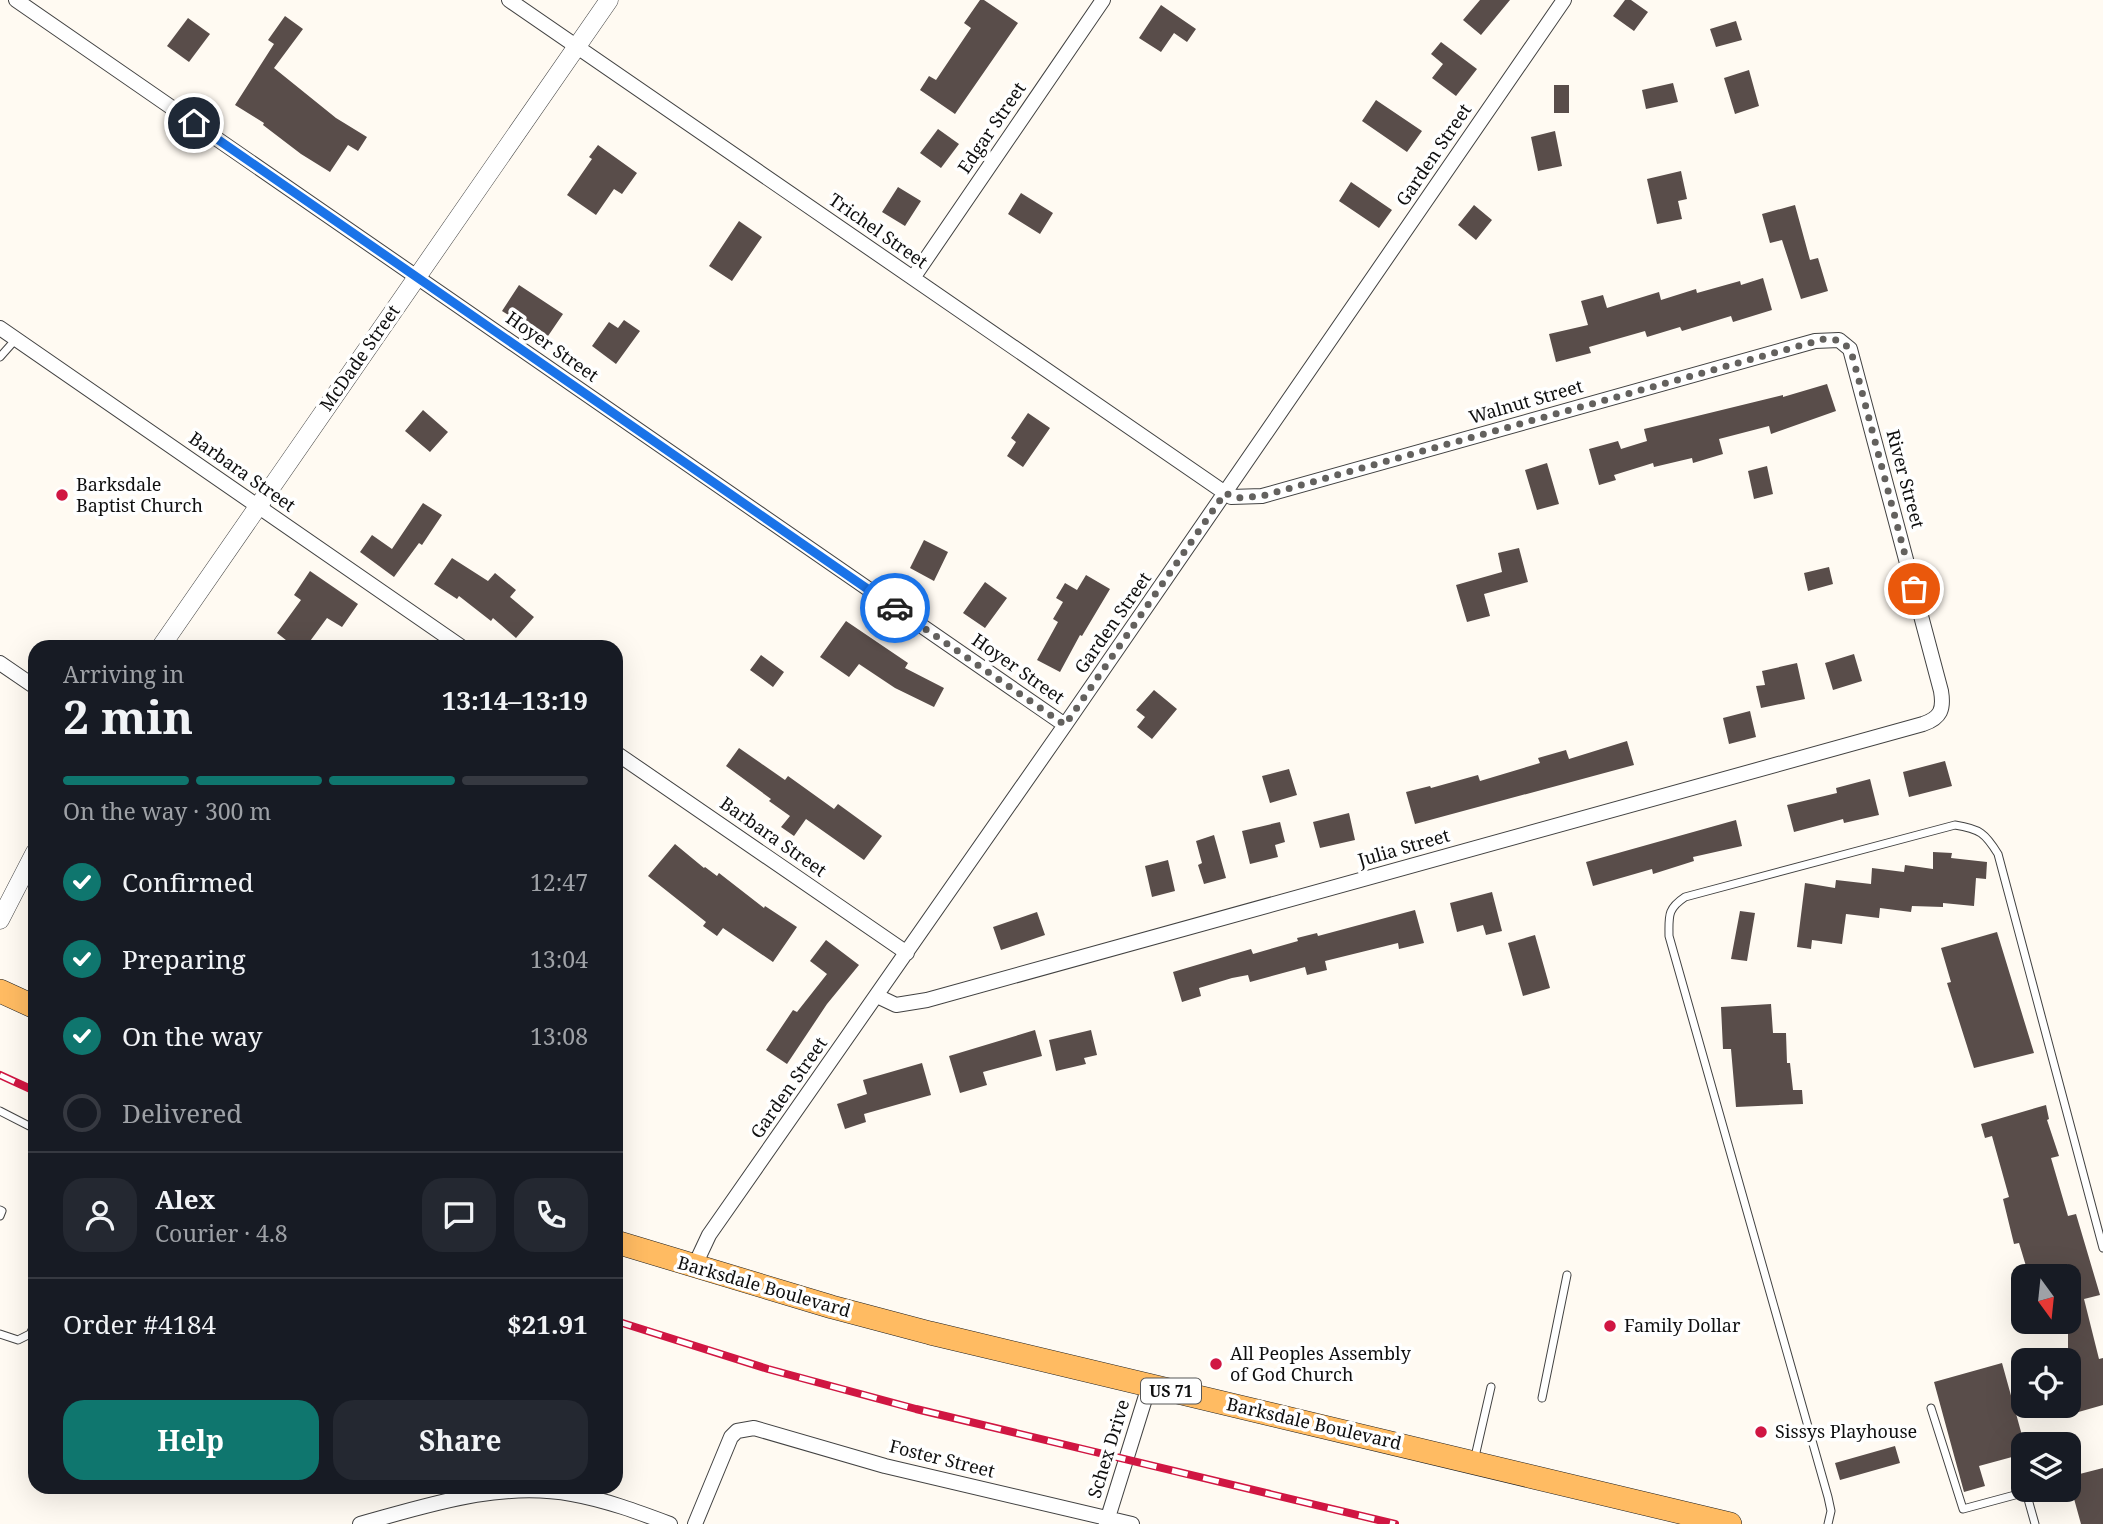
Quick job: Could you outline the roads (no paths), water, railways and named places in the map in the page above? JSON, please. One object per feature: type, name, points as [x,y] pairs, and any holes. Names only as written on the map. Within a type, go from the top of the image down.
[{"type":"main road","points":[[0,991],[28,1004]]},
{"type":"main road","name":"Barksdale Boulevard","points":[[623,1244],[906,1326],[1730,1524]]},
{"type":"street","name":"Hoyer Street","points":[[16,0],[1065,725]]},
{"type":"street","name":"Trichel Street","points":[[509,0],[1225,493]]},
{"type":"street","name":"McDade Street","points":[[166,640],[608,0]]},
{"type":"street","name":"Edgar Street","points":[[913,278],[1103,0]]},
{"type":"street","name":"Garden Street","points":[[694,1266],[709,1235],[1065,725],[1564,0]]},
{"type":"street","name":"Barbara Street","points":[[0,328],[451,640]]},
{"type":"street","name":"Walnut Street","points":[[1225,493],[1238,498],[1262,496],[1815,341],[1839,340]]},
{"type":"street","name":"River Street","points":[[1839,340],[1846,343],[1853,358],[1941,691],[1940,715]]},
{"type":"street","points":[[0,663],[28,682]]},
{"type":"street","name":"Julia Street","points":[[877,996],[896,1005],[928,1000],[1923,724],[1940,715]]},
{"type":"street","name":"Barbara Street","points":[[623,758],[907,953]]},
{"type":"street","points":[[0,920],[28,866]]},
{"type":"street","name":"Schex Drive","points":[[1107,1521],[1149,1386]]},
{"type":"street","name":"Foster Street","points":[[695,1524],[727,1443],[731,1437],[745,1429],[768,1431],[885,1466],[1107,1521],[1132,1524]]},
{"type":"street","points":[[360,1524],[460,1497],[494,1494]]},
{"type":"street","points":[[571,1494],[620,1506],[670,1524]]},
{"type":"lane","points":[[0,357],[16,339]]},
{"type":"lane","points":[[1828,1524],[1831,1511],[1828,1497],[1669,936],[1669,915],[1674,904],[1685,897],[1955,825],[1976,828],[1989,839],[1997,854],[2103,1248]]},
{"type":"lane","points":[[0,1111],[28,1125]]},
{"type":"lane","points":[[0,1210],[0,1216]]},
{"type":"lane","points":[[1542,1398],[1567,1275]]},
{"type":"lane","points":[[0,1334],[18,1340],[28,1335]]},
{"type":"lane","points":[[1474,1462],[1490,1387]]},
{"type":"lane","points":[[1931,1408],[1963,1509],[2025,1492],[2035,1524]]},
{"type":"railway","points":[[0,1075],[28,1088]]},
{"type":"railway","points":[[623,1323],[768,1369],[916,1409],[1395,1524]]},
{"type":"place","name":"Barksdale Baptist Church","points":[[62,495]]},
{"type":"place","name":"Family Dollar","points":[[1610,1326]]},
{"type":"place","name":"All Peoples Assembly of God Church","points":[[1216,1364]]},
{"type":"place","name":"Sissys Playhouse","points":[[1761,1432]]}]
